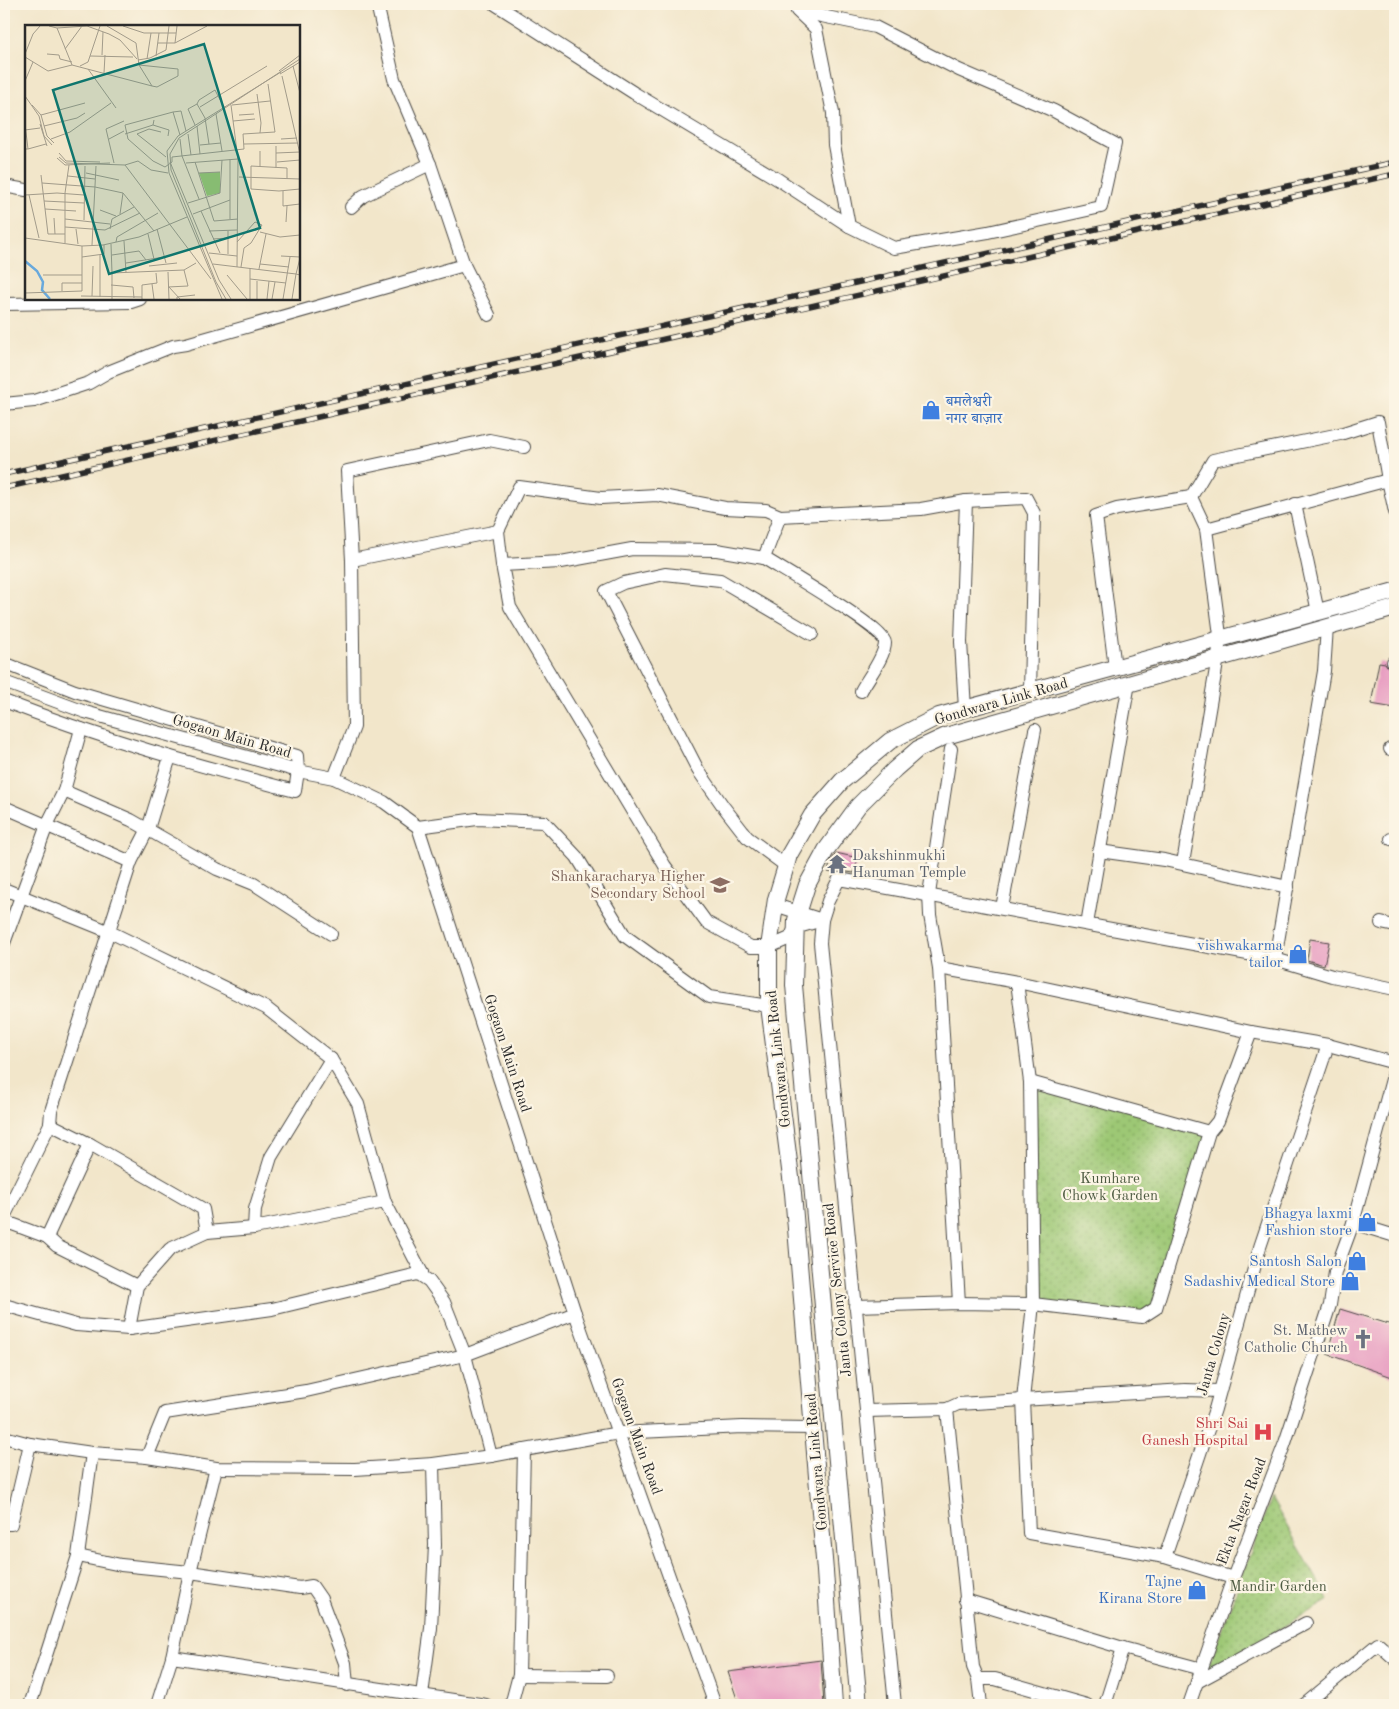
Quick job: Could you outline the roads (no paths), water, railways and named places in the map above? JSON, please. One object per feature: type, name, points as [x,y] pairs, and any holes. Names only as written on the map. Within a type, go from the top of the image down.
[{"type":"street","points":[[378,4],[394,78],[430,164],[464,265],[489,315]]},
{"type":"street","points":[[495,4],[626,88],[850,226],[894,248],[988,232],[1101,207],[1116,144],[1054,111],[959,70],[875,27],[797,7]]},
{"type":"street","points":[[797,7],[816,29],[834,112],[834,145],[850,226]]},
{"type":"street","points":[[352,207],[363,196],[430,164]]},
{"type":"street","points":[[4,186],[25,190]]},
{"type":"street","points":[[4,404],[34,401],[89,384],[108,372],[173,346],[464,265]]},
{"type":"street","points":[[4,304],[131,302],[137,300]]},
{"type":"street","points":[[1191,498],[1213,460],[1340,434],[1378,422],[1392,478],[1395,512]]},
{"type":"street","points":[[334,778],[354,727],[352,560],[347,471],[489,440],[524,447]]},
{"type":"street","points":[[1206,529],[1392,478]]},
{"type":"street","points":[[796,920],[790,938],[769,947],[751,947],[706,922],[665,866],[510,607],[498,531],[519,487],[601,498],[657,495],[725,508],[766,510],[780,516],[921,509],[966,501],[1026,498],[1034,513],[1030,692]]},
{"type":"street","points":[[1183,863],[1220,635],[1206,529],[1191,498]]},
{"type":"street","points":[[1115,668],[1096,516],[1117,509],[1191,498]]},
{"type":"street","points":[[965,710],[961,642],[966,501]]},
{"type":"street","points":[[1295,504],[1318,612]]},
{"type":"street","points":[[764,558],[780,516]]},
{"type":"street","points":[[352,560],[498,531]]},
{"type":"street","points":[[502,565],[561,562],[632,549],[717,550],[764,558],[866,622],[884,638],[885,644],[882,655],[861,691]]},
{"type":"street","points":[[786,866],[747,837],[722,806],[698,770],[606,591],[623,582],[665,574],[720,580],[812,634]]},
{"type":"street","name":"Gondwara Link Road","points":[[834,1705],[825,1571],[793,1193],[769,1006],[769,947],[775,905],[789,855],[812,815],[842,781],[890,741],[939,716],[1395,591]]},
{"type":"street","name":"Gondwara Link Road","points":[[859,1705],[794,985],[796,920],[807,884],[826,850],[858,806],[894,769],[918,749],[946,736],[1395,608]]},
{"type":"street","points":[[1275,959],[1324,671],[1327,626]]},
{"type":"street","points":[[4,663],[75,691],[297,756],[298,771],[295,791],[170,758],[4,701]]},
{"type":"street","name":"Gogaon Main Road","points":[[4,682],[85,712],[298,771],[334,778],[384,802],[418,827],[575,1313],[715,1705]]},
{"type":"street","points":[[1087,924],[1129,683]]},
{"type":"street","points":[[4,943],[47,825],[64,791],[81,729]]},
{"type":"street","points":[[1002,908],[1036,730]]},
{"type":"street","points":[[951,749],[929,894],[930,915],[939,968],[959,1303]]},
{"type":"street","points":[[4,1217],[50,1124],[51,1111],[131,862],[148,829],[170,758]]},
{"type":"street","points":[[64,791],[132,820],[217,869],[254,884],[331,934]]},
{"type":"street","points":[[4,807],[131,862]]},
{"type":"street","points":[[418,827],[476,820],[544,822],[577,857],[625,936],[709,997],[769,1006]]},
{"type":"street","points":[[1099,851],[1183,863],[1288,887]]},
{"type":"street","name":"Janta Colony Service Road","points":[[895,1705],[820,942],[822,920],[828,901],[839,879],[929,894]]},
{"type":"street","points":[[4,889],[110,932],[266,1008],[331,1059],[358,1104],[385,1202],[422,1273],[420,1275],[429,1281],[444,1302],[465,1355],[491,1456]]},
{"type":"street","points":[[929,894],[1275,959],[1332,976],[1395,989]]},
{"type":"street","points":[[775,905],[796,920],[822,920]]},
{"type":"street","points":[[1381,923],[1395,926]]},
{"type":"street","points":[[939,968],[1016,982],[1251,1032],[1328,1045],[1395,1063]]},
{"type":"street","points":[[1016,982],[1030,1082],[1033,1304],[1023,1400],[1029,1533],[1165,1557],[1233,1578]]},
{"type":"street","points":[[855,1306],[959,1303],[1033,1304],[1142,1316],[1156,1308],[1209,1132],[1218,1121],[1251,1032]]},
{"type":"street","name":"Janta Colony","points":[[1165,1557],[1215,1409],[1260,1247],[1328,1045]]},
{"type":"street","points":[[254,1228],[255,1209],[271,1157],[331,1059]]},
{"type":"street","name":"Ekta Nagar Road","points":[[1189,1705],[1233,1578],[1285,1443],[1330,1305],[1335,1272],[1353,1223],[1395,1068]]},
{"type":"street","points":[[1030,1082],[1209,1132]]},
{"type":"street","points":[[50,1124],[90,1144],[203,1208],[207,1232]]},
{"type":"street","points":[[46,1237],[90,1144]]},
{"type":"street","points":[[129,1329],[136,1286],[170,1250],[207,1232],[254,1228],[385,1202]]},
{"type":"street","points":[[4,1221],[46,1237],[57,1246],[136,1286]]},
{"type":"street","points":[[1353,1223],[1395,1236]]},
{"type":"street","points":[[4,1305],[76,1325],[129,1329],[272,1309],[422,1273]]},
{"type":"street","points":[[147,1457],[165,1413],[306,1391],[465,1355],[575,1313]]},
{"type":"street","points":[[866,1411],[947,1409],[958,1404],[1185,1390],[1219,1391]]},
{"type":"street","points":[[947,1409],[965,1600],[973,1667],[978,1679],[981,1705]]},
{"type":"street","points":[[4,1437],[30,1444],[92,1453],[147,1457],[216,1468],[355,1468],[433,1464],[491,1456],[619,1433],[742,1427],[813,1428]]},
{"type":"street","points":[[4,1524],[11,1524],[30,1444]]},
{"type":"street","points":[[511,1705],[519,1675],[524,1450]]},
{"type":"street","points":[[30,1705],[78,1556],[92,1453]]},
{"type":"street","points":[[422,1695],[431,1628],[435,1545],[433,1464]]},
{"type":"street","points":[[156,1705],[172,1657],[190,1572],[216,1468]]},
{"type":"street","points":[[78,1556],[121,1565],[190,1572],[300,1588],[312,1586],[320,1599],[345,1663],[347,1685]]},
{"type":"street","points":[[965,1600],[1123,1648],[1202,1669]]},
{"type":"street","points":[[1197,1682],[1306,1623]]},
{"type":"street","points":[[1304,1705],[1378,1644],[1395,1659]]},
{"type":"street","points":[[1105,1705],[1123,1648]]},
{"type":"street","points":[[172,1657],[486,1705]]},
{"type":"street","points":[[519,1675],[606,1676]]},
{"type":"street","points":[[978,1679],[994,1679],[1087,1705]]},
{"type":"railway","points":[[4,474],[1395,162]]},
{"type":"railway","points":[[4,488],[1395,174]]},
{"type":"place","name":"बमलेश्वरी नगर बाज़ार","points":[[931,410]]},
{"type":"place","name":"Dakshinmukhi Hanuman Temple","points":[[837,864]]},
{"type":"place","name":"Shankaracharya Higher Secondary School","points":[[720,885]]},
{"type":"place","name":"vishwakarma tailor","points":[[1298,954]]},
{"type":"place","name":"Bhagya laxmi Fashion store","points":[[1367,1222]]},
{"type":"place","name":"Santosh Salon","points":[[1357,1261]]},
{"type":"place","name":"Sadashiv Medical Store","points":[[1350,1281]]},
{"type":"place","name":"St. Mathew Catholic Church","points":[[1363,1339]]},
{"type":"place","name":"Shri Sai Ganesh Hospital","points":[[1263,1432]]},
{"type":"place","name":"Tajne Kirana Store","points":[[1197,1590]]},
{"type":"park label","name":"Kumhare Chowk Garden","points":[[1110,1186]]},
{"type":"park label","name":"Mandir Garden","points":[[1278,1586]]}]
